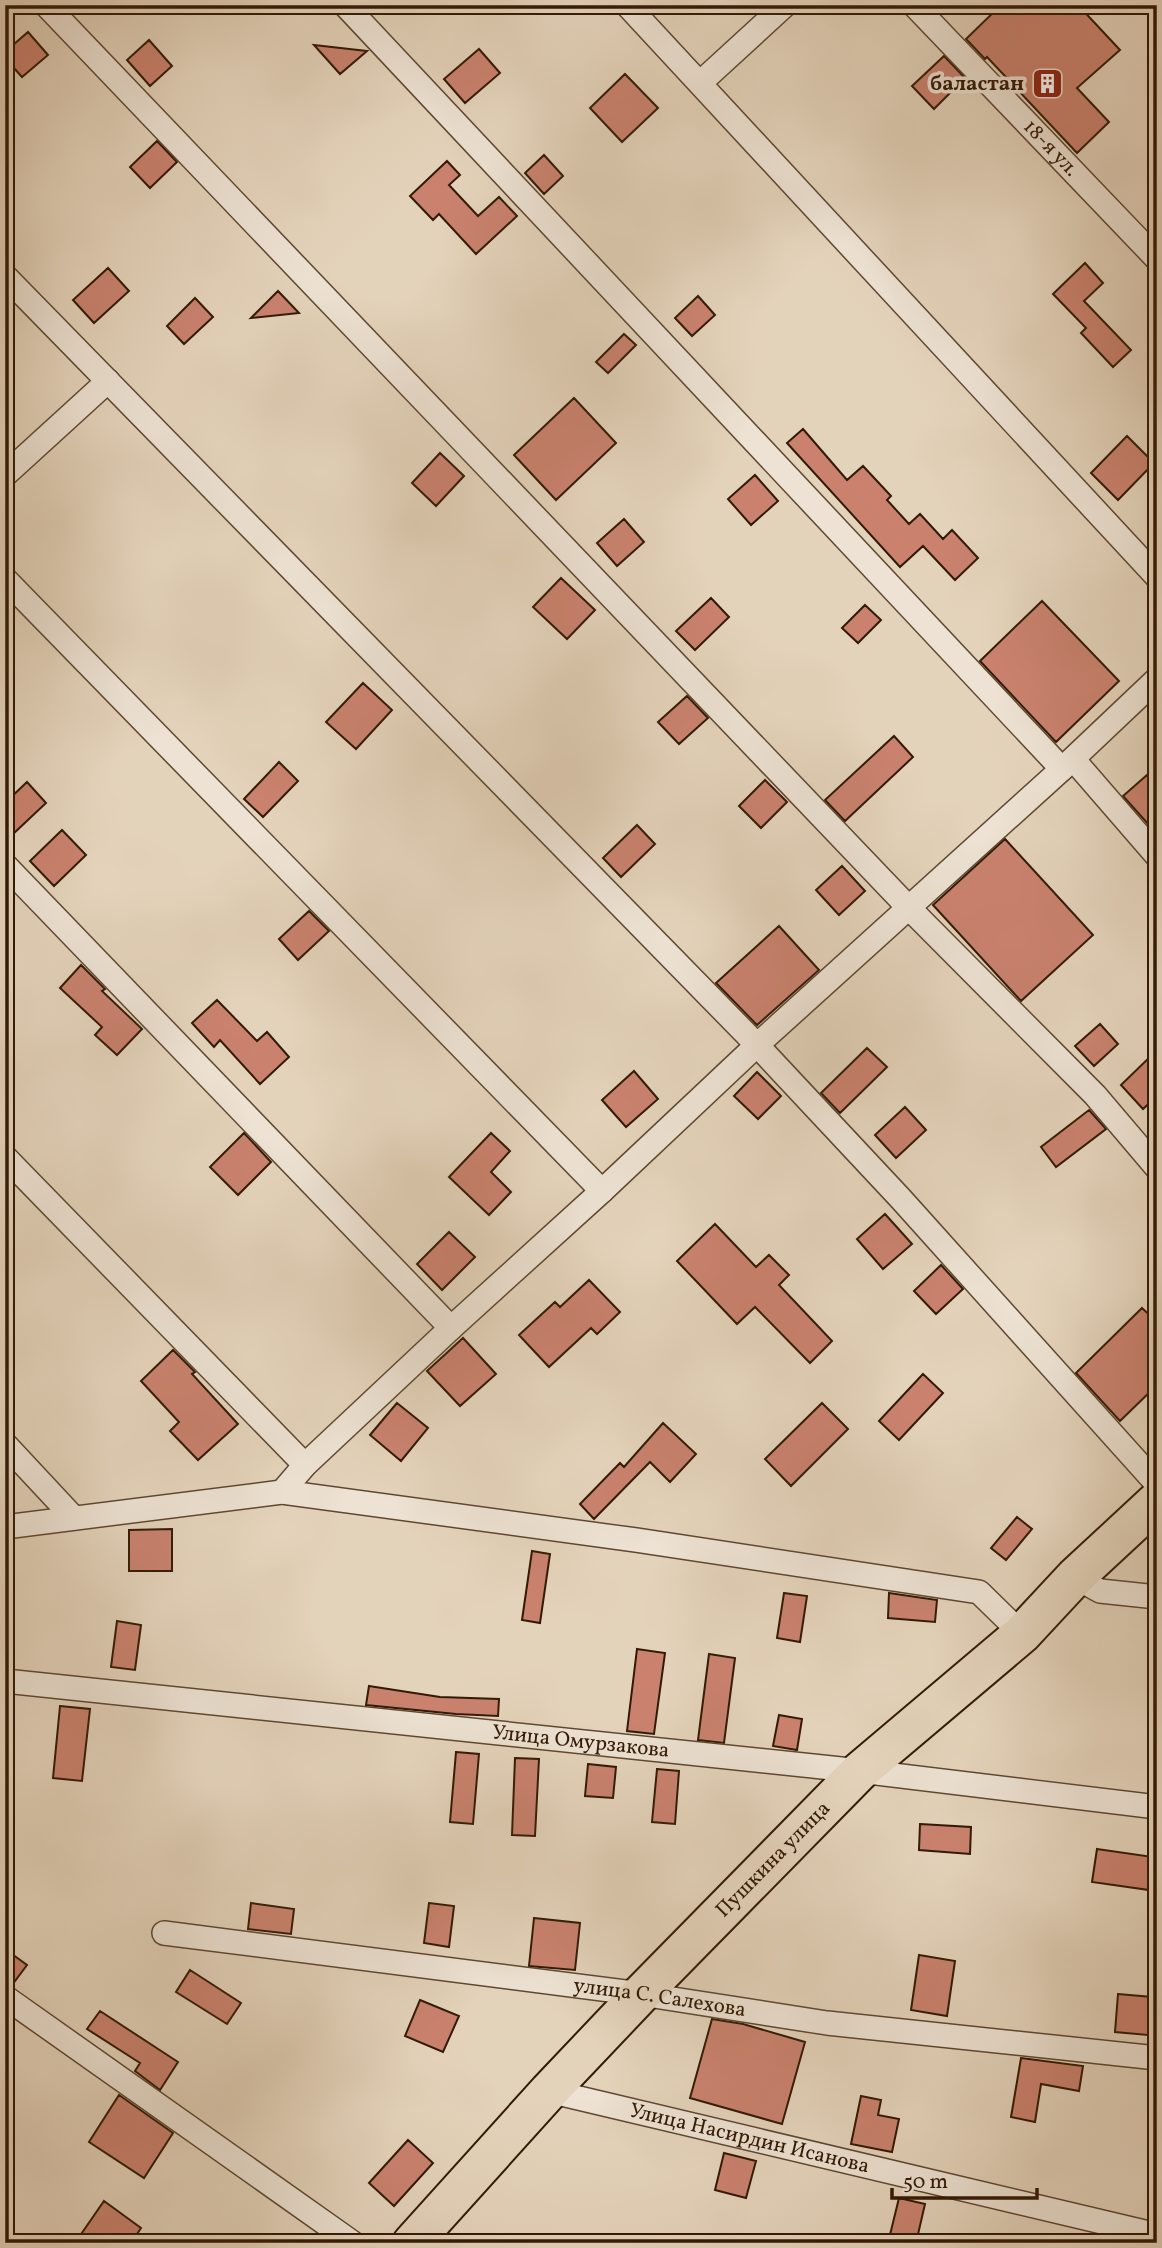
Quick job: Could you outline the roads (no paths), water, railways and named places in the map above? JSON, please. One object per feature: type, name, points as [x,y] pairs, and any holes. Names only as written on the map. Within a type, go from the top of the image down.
[{"type":"highway","name":"Пушкина улица","points":[[412,2243],[641,1994],[860,1771],[1022,1634],[1074,1577],[1157,1502]]},
{"type":"street","points":[[46,5],[908,907],[1095,1095],[1157,1168]]},
{"type":"street","points":[[345,5],[1157,856]]},
{"type":"street","points":[[627,5],[1157,577]]},
{"type":"street","points":[[700,83],[785,5]]},
{"type":"street","name":"18-я ул.","points":[[914,5],[1157,259]]},
{"type":"street","points":[[5,276],[757,1045],[911,1210],[1157,1484]]},
{"type":"street","points":[[5,475],[108,381]]},
{"type":"street","points":[[5,579],[603,1191]]},
{"type":"street","points":[[282,1492],[305,1465],[451,1328],[1157,679]]},
{"type":"street","points":[[5,865],[451,1328]]},
{"type":"street","points":[[5,1157],[305,1465]]},
{"type":"street","points":[[5,1444],[74,1518]]},
{"type":"street","points":[[5,1527],[282,1492],[636,1540],[979,1592],[1022,1634]]},
{"type":"street","points":[[1074,1577],[1100,1591],[1157,1597]]},
{"type":"street","name":"Улица Омурзакова","points":[[5,1681],[860,1771],[1157,1807]]},
{"type":"street","name":"улица С. Салехова","points":[[164,1933],[641,1994],[827,2023],[1157,2058]]},
{"type":"street","points":[[5,1997],[353,2243]]},
{"type":"street","name":"Улица Насирдин Исанова","points":[[549,2091],[1157,2235]]},
{"type":"place","name":"баластан","points":[[1047,84]]}]
